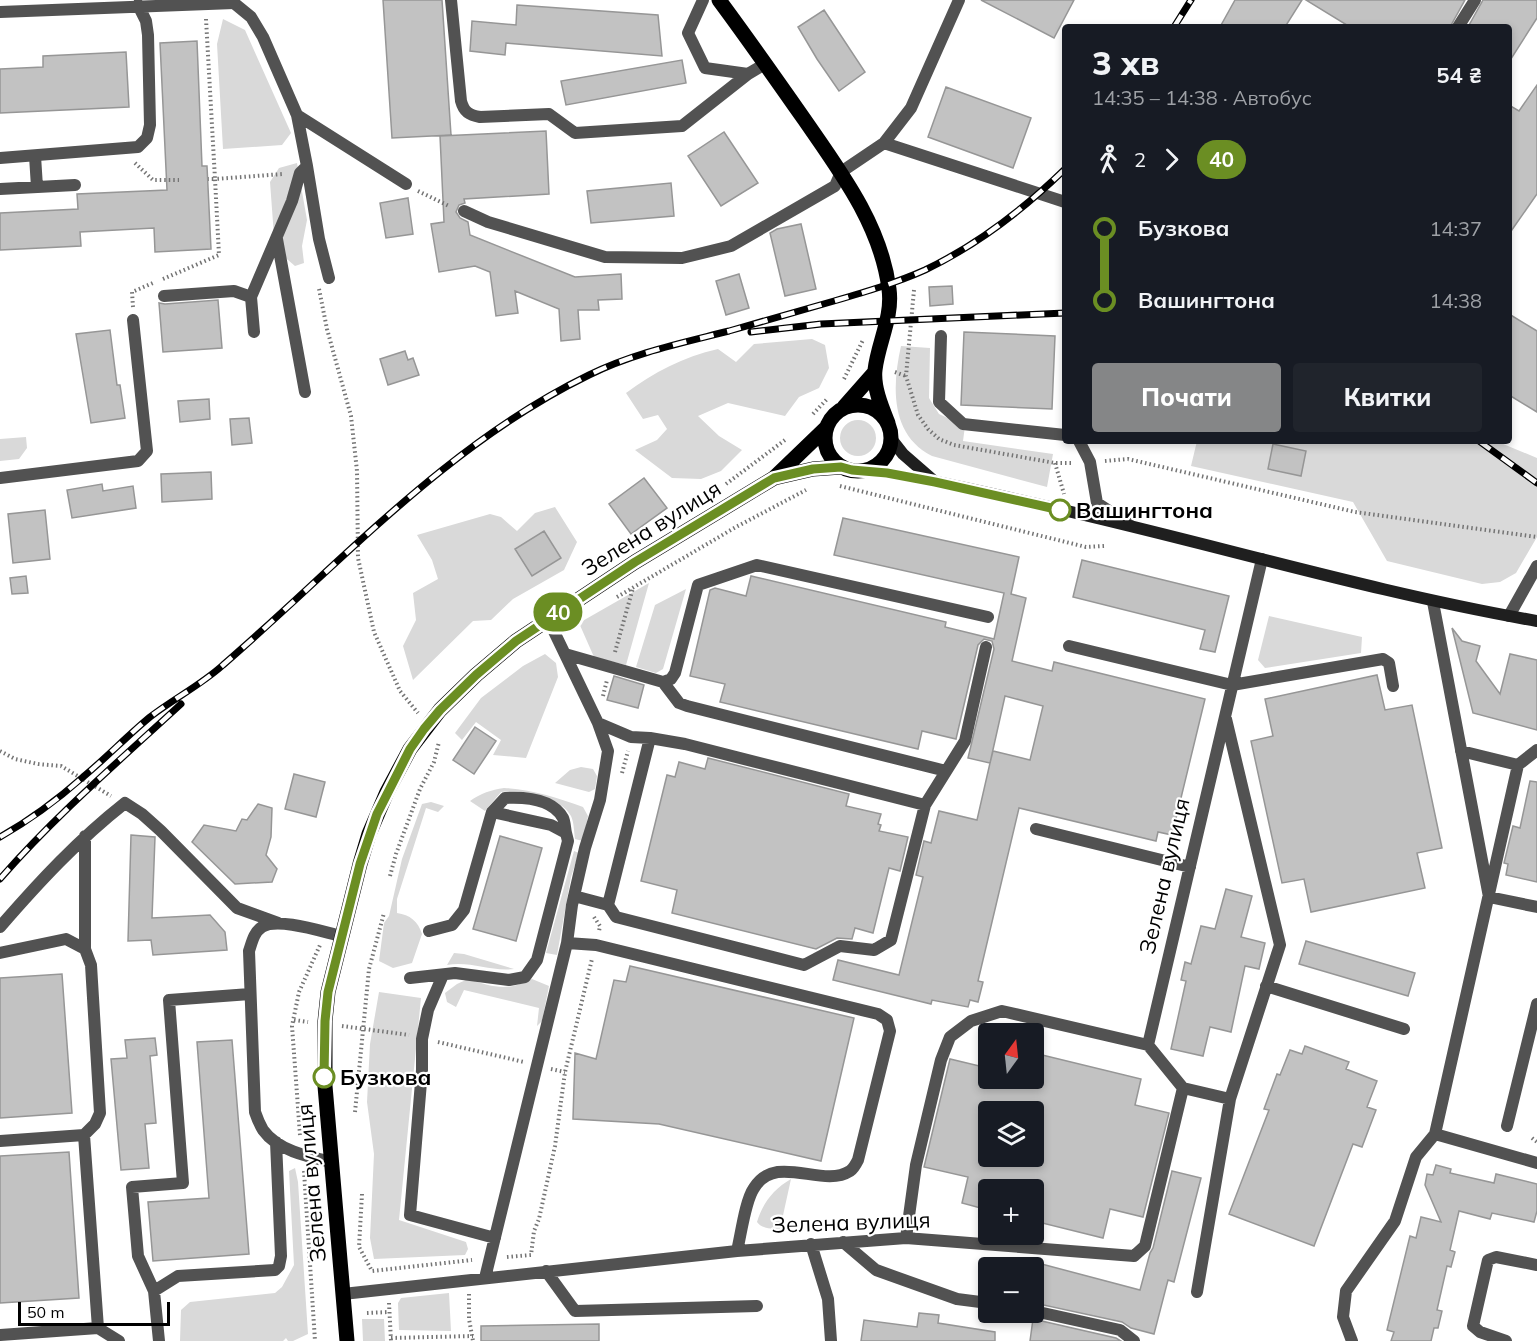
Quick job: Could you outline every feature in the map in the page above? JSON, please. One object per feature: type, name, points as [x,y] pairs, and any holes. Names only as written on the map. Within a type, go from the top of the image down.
[{"type":"main road","points":[[719,0],[841,171],[881,249],[889,289],[887,320],[874,373],[892,440],[889,452],[883,461],[863,470]]},
{"type":"main road","points":[[874,373],[832,417],[826,428],[824,439],[826,449],[841,467],[935,482],[1132,527],[1434,602],[1537,621]]},
{"type":"main road","points":[[844,407],[855,405],[868,407],[878,411],[888,423]]},
{"type":"main road","name":"Зелена вулиця","points":[[347,1341],[325,1086],[325,1024],[334,934],[369,834],[387,792],[410,749],[440,710],[516,641],[635,562],[774,478],[826,428]]},
{"type":"main road","points":[[892,440],[911,462],[935,482]]},
{"type":"main road","name":"Зелена вулиця","points":[[774,478],[813,469],[841,467]]},
{"type":"street","points":[[451,0],[460,101],[464,110],[471,116],[549,114],[575,133],[682,126],[748,74],[765,64]]},
{"type":"street","points":[[703,0],[688,33],[705,68],[748,74]]},
{"type":"street","points":[[464,212],[488,222],[605,256],[682,258],[731,246],[835,186],[841,171],[885,143],[911,108],[959,0]]},
{"type":"street","points":[[1460,24],[1475,0]]},
{"type":"street","points":[[0,12],[234,3],[251,17],[263,37],[297,115],[304,169],[319,239],[323,280]]},
{"type":"street","points":[[0,158],[138,147],[144,143],[150,125],[148,34],[146,21],[138,5]]},
{"type":"street","points":[[297,115],[406,184]]},
{"type":"street","points":[[885,143],[1062,201]]},
{"type":"street","points":[[35,156],[37,187]]},
{"type":"street","points":[[254,332],[251,297],[304,169]]},
{"type":"street","points":[[0,189],[75,185]]},
{"type":"street","points":[[277,238],[305,392]]},
{"type":"street","points":[[164,296],[234,291],[251,297]]},
{"type":"street","points":[[0,478],[138,461],[144,457],[147,451],[133,320]]},
{"type":"street","points":[[941,336],[939,402],[963,424],[1062,435]]},
{"type":"street","points":[[1081,444],[1090,462],[1097,503],[1132,527]]},
{"type":"street","name":"Зелена вулиця","points":[[1148,1044],[1262,559]]},
{"type":"street","points":[[565,654],[663,682],[671,679],[675,673],[698,585],[758,565],[988,617]]},
{"type":"street","points":[[1509,616],[1537,566]]},
{"type":"street","points":[[1434,602],[1489,897]]},
{"type":"street","points":[[485,1278],[567,943],[574,896],[585,848],[600,800],[608,751],[598,723],[548,619]]},
{"type":"street","points":[[1069,646],[1232,685],[1383,659],[1389,663],[1393,686]]},
{"type":"street","points":[[574,896],[608,905],[616,917],[804,965],[840,946],[874,950],[891,940],[926,805],[965,741],[986,647]]},
{"type":"street","points":[[663,682],[679,703],[687,706],[946,771]]},
{"type":"street","points":[[1197,1292],[1230,1099],[1280,945],[1225,715]]},
{"type":"street","points":[[598,723],[631,738],[650,738],[685,744],[926,805]]},
{"type":"street","points":[[608,905],[650,738]]},
{"type":"street","points":[[1352,1341],[1343,1317],[1346,1291],[1395,1221],[1416,1157],[1435,1134],[1518,765],[1537,750]]},
{"type":"street","points":[[1461,751],[1518,765]]},
{"type":"street","points":[[410,978],[455,974],[509,980],[525,977],[537,960],[567,843],[563,818],[552,807],[534,798],[505,798],[492,812],[464,910],[452,925],[429,932]]},
{"type":"street","points":[[0,927],[39,882],[85,836],[125,803],[161,831],[237,908],[278,922],[334,934]]},
{"type":"street","points":[[492,812],[551,825],[566,833]]},
{"type":"street","points":[[1036,830],[1190,867]]},
{"type":"street","points":[[0,1141],[84,1134],[95,1124],[100,1113],[91,965],[85,949],[85,836]]},
{"type":"street","points":[[1489,897],[1537,906]]},
{"type":"street","points":[[278,922],[263,926],[254,935],[249,951],[255,1112],[264,1131],[276,1142],[303,1156],[332,1162]]},
{"type":"street","points":[[0,953],[66,939],[85,949]]},
{"type":"street","points":[[567,943],[607,948],[878,1014],[887,1020],[890,1031],[858,1160],[851,1171],[835,1176],[784,1171],[768,1175],[754,1186],[737,1251]]},
{"type":"street","points":[[443,975],[428,1010],[422,1039],[422,1070],[410,1215],[495,1238]]},
{"type":"street","points":[[1266,986],[1404,1029]]},
{"type":"street","points":[[159,1341],[154,1291],[138,1256],[132,1187],[183,1183],[169,1000],[250,994]]},
{"type":"street","points":[[1507,1126],[1537,1004]]},
{"type":"street","points":[[906,1238],[916,1165],[941,1060],[950,1037],[971,1022],[1002,1011],[1148,1044],[1183,1088],[1230,1099]]},
{"type":"street","name":"Зелена вулиця","points":[[343,1294],[737,1251],[906,1238],[1134,1256],[1145,1246],[1183,1088]]},
{"type":"street","points":[[84,1134],[98,1328]]},
{"type":"street","points":[[1435,1134],[1537,1163]]},
{"type":"street","points":[[154,1291],[178,1276],[275,1270],[279,1266],[281,1257],[276,1142]]},
{"type":"street","points":[[843,1242],[876,1270],[957,1299],[978,1302]]},
{"type":"street","points":[[811,1244],[828,1299],[831,1341]]},
{"type":"street","points":[[1506,1341],[1480,1332],[1473,1326],[1488,1260],[1496,1257],[1537,1265]]},
{"type":"street","points":[[546,1271],[575,1311],[757,1306]]},
{"type":"street","points":[[1044,1313],[1120,1330],[1134,1341]]},
{"type":"street","points":[[0,1335],[98,1328],[119,1341]]},
{"type":"path","points":[[133,320],[132,292],[219,255],[205,3]]},
{"type":"path","points":[[208,180],[304,169]]},
{"type":"path","points":[[406,184],[435,200],[464,212]]},
{"type":"path","points":[[323,280],[327,329],[351,416],[357,471],[358,558],[374,632],[400,691],[421,717],[426,710]]},
{"type":"path","points":[[895,372],[906,376],[914,290]]},
{"type":"path","points":[[842,383],[854,360],[855,352],[868,332]]},
{"type":"path","points":[[809,418],[830,397]]},
{"type":"path","points":[[724,486],[792,434]]},
{"type":"path","points":[[1064,494],[1055,463],[1128,459],[1355,512],[1537,537]]},
{"type":"path","points":[[0,751],[15,759],[61,766],[125,803]]},
{"type":"path","points":[[589,909],[600,926],[598,935]]},
{"type":"path","points":[[354,1112],[369,969],[384,914]]},
{"type":"path","points":[[300,1136],[292,1026],[299,992],[334,934]]},
{"type":"path","points":[[507,1257],[531,1255],[534,1231],[539,1219],[555,1146],[565,1072],[594,954]]},
{"type":"path","points":[[294,1020],[410,1035]]},
{"type":"path","points":[[431,1040],[528,1063]]},
{"type":"path","points":[[1532,1138],[1537,1142]]},
{"type":"path","points":[[304,1170],[315,1341]]},
{"type":"path","points":[[362,1194],[359,1247],[372,1271],[472,1260]]},
{"type":"path","points":[[388,1297],[391,1340],[473,1339],[469,1319],[469,1280]]},
{"type":"path","points":[[367,1313],[389,1312]]},
{"type":"path","points":[[314,1316],[321,1315]]},
{"type":"shaded area","points":[[223,19],[245,30],[291,133],[282,145],[223,149],[217,44]]},
{"type":"shaded area","points":[[297,163],[307,220],[302,246],[304,263],[295,266],[281,254],[274,236],[270,182],[279,168]]},
{"type":"shaded area","points":[[812,339],[825,345],[829,368],[819,388],[799,397],[785,416],[728,403],[698,416],[719,436],[742,450],[721,471],[701,479],[672,478],[635,450],[657,440],[667,429],[658,415],[643,419],[626,393],[647,378],[669,366],[705,352],[718,349],[736,362],[754,344]]},
{"type":"shaded area","points":[[901,346],[930,348],[929,398],[939,414],[965,426],[963,441],[1053,454],[1047,487],[932,456],[918,447],[908,436],[901,423],[897,408],[896,377]]},
{"type":"shaded area","points":[[858,420],[871,425],[876,438],[871,451],[858,456],[845,451],[840,438],[845,425]]},
{"type":"shaded area","points":[[26,437],[27,448],[19,459],[0,461],[0,439]]},
{"type":"shaded area","points":[[1196,444],[1503,444],[1537,458],[1537,537],[1516,573],[1500,582],[1482,584],[1387,561],[1353,502],[1191,466]]},
{"type":"shaded area","points":[[555,507],[577,542],[564,570],[513,599],[491,620],[473,621],[413,680],[403,646],[416,620],[413,593],[438,579],[432,560],[417,535],[490,514],[501,517],[517,531],[535,513]]},
{"type":"shaded area","points":[[649,583],[626,665],[594,657],[579,623]]},
{"type":"shaded area","points":[[686,589],[663,669],[656,673],[636,667],[655,605]]},
{"type":"shaded area","points":[[1269,616],[1362,637],[1361,653],[1265,668],[1258,660]]},
{"type":"shaded area","points":[[545,654],[556,663],[558,677],[526,758],[493,755],[501,740],[476,722],[462,740],[455,733],[481,698],[523,666]]},
{"type":"shaded area","points":[[581,767],[593,769],[597,776],[595,789],[589,792],[555,783],[570,770]]},
{"type":"shaded area","points":[[504,788],[534,792],[583,807],[588,816],[583,841],[575,839],[572,818],[565,809],[558,803],[539,795],[501,792],[485,811],[470,801],[486,792]]},
{"type":"shaded area","points":[[431,802],[444,806],[438,812],[426,808],[397,899],[397,913],[413,919],[422,934],[412,963],[393,968],[379,961],[384,923],[389,916],[402,859],[422,804]]},
{"type":"shaded area","points":[[574,851],[579,853],[571,877],[557,955],[546,953]]},
{"type":"shaded area","points":[[454,953],[514,969],[464,964],[447,965]]},
{"type":"shaded area","points":[[468,979],[507,987],[532,979],[549,986],[542,1021],[537,1026],[539,1008],[464,990],[456,1007],[447,1002],[445,993]]},
{"type":"shaded area","points":[[379,992],[421,998],[399,1220],[466,1242],[468,1249],[465,1255],[374,1259],[370,1238],[374,1154],[367,1102],[370,1044]]},
{"type":"shaded area","points":[[295,1168],[298,1182],[308,1334],[293,1341],[288,1341],[286,1338],[283,1341],[180,1341],[181,1310],[190,1302],[275,1293],[282,1287],[294,1265],[289,1171]]},
{"type":"shaded area","points":[[791,1179],[780,1229],[761,1226],[757,1222],[766,1202],[779,1187]]},
{"type":"shaded area","points":[[449,1293],[451,1331],[399,1330],[398,1303],[401,1298]]},
{"type":"shaded area","points":[[362,1319],[384,1319],[385,1341],[363,1341]]},
{"type":"building","points":[[383,0],[442,0],[451,135],[392,138]]},
{"type":"building","points":[[981,0],[1074,0],[1054,38]]},
{"type":"building","points":[[1235,0],[1302,0],[1287,24],[1222,24]]},
{"type":"building","points":[[1306,0],[1465,0],[1452,24],[1345,24]]},
{"type":"building","points":[[1483,0],[1537,0],[1537,18],[1512,57],[1512,24],[1470,24]]},
{"type":"building","points":[[517,5],[658,15],[662,56],[506,43],[505,55],[470,51],[472,21],[516,25]]},
{"type":"building","points":[[824,10],[865,72],[839,91],[798,27]]},
{"type":"building","points":[[197,41],[202,166],[207,166],[211,249],[155,252],[154,228],[80,232],[81,246],[0,250],[0,213],[78,209],[77,194],[167,190],[160,43]]},
{"type":"building","points":[[126,52],[129,107],[0,113],[0,69],[43,67],[43,56]]},
{"type":"building","points":[[682,60],[686,83],[566,105],[561,81]]},
{"type":"building","points":[[1537,85],[1537,194],[1512,230],[1512,107],[1519,111]]},
{"type":"building","points":[[946,87],[1031,118],[1013,168],[928,137]]},
{"type":"building","points":[[546,131],[549,194],[464,199],[465,203],[459,205],[456,212],[460,218],[468,222],[470,235],[575,277],[621,274],[622,299],[598,300],[599,310],[578,310],[580,339],[561,341],[559,309],[515,291],[518,313],[496,316],[490,272],[475,266],[439,272],[431,224],[444,222],[440,136]]},
{"type":"building","points":[[724,132],[758,183],[721,206],[688,156]]},
{"type":"building","points":[[671,183],[674,216],[591,223],[587,191]]},
{"type":"building","points":[[408,198],[413,234],[386,238],[380,203]]},
{"type":"building","points":[[801,224],[816,289],[785,296],[770,233],[777,229]]},
{"type":"building","points":[[739,274],[749,308],[726,315],[716,281]]},
{"type":"building","points":[[952,286],[953,304],[930,306],[929,287]]},
{"type":"building","points":[[218,300],[222,348],[163,352],[159,303]]},
{"type":"building","points":[[1512,316],[1537,331],[1537,412],[1512,397]]},
{"type":"building","points":[[110,330],[117,385],[120,385],[125,418],[91,423],[76,334]]},
{"type":"building","points":[[964,332],[1055,336],[1052,409],[961,405]]},
{"type":"building","points":[[405,351],[408,360],[413,358],[419,375],[388,385],[380,359]]},
{"type":"building","points":[[209,399],[210,419],[180,422],[178,401]]},
{"type":"building","points":[[249,418],[252,443],[232,445],[230,419]]},
{"type":"building","points":[[1273,444],[1306,451],[1301,476],[1268,469]]},
{"type":"building","points":[[211,472],[212,499],[162,502],[161,474]]},
{"type":"building","points":[[644,478],[667,508],[631,534],[609,504]]},
{"type":"building","points":[[102,484],[103,491],[133,486],[136,508],[72,518],[67,490]]},
{"type":"building","points":[[45,510],[50,559],[13,563],[8,514]]},
{"type":"building","points":[[843,518],[1019,557],[1011,594],[1026,598],[1012,661],[1052,671],[1054,662],[1205,699],[1172,835],[1158,832],[1156,841],[1019,808],[978,981],[983,982],[978,1002],[970,1000],[968,1007],[932,1000],[931,1004],[833,980],[838,960],[899,975],[923,877],[916,875],[924,841],[931,843],[939,811],[977,820],[990,763],[968,758],[994,649],[992,641],[984,639],[978,645],[956,739],[922,731],[918,749],[720,702],[725,684],[690,676],[710,590],[715,588],[746,596],[751,576],[946,622],[945,627],[994,639],[1004,593],[834,555]],"holes":[[[1005,696],[1043,706],[1030,760],[993,751],[990,763]]]},
{"type":"building","points":[[544,531],[561,558],[532,576],[515,549]]},
{"type":"building","points":[[1082,560],[1229,596],[1215,652],[1200,649],[1205,630],[1073,597]]},
{"type":"building","points":[[26,576],[28,593],[12,594],[10,578]]},
{"type":"building","points":[[1452,628],[1462,641],[1480,646],[1476,661],[1500,694],[1510,654],[1537,660],[1537,730],[1473,713]]},
{"type":"building","points":[[1377,675],[1385,710],[1412,705],[1442,848],[1417,853],[1425,888],[1311,912],[1304,879],[1282,883],[1251,741],[1273,736],[1265,699]]},
{"type":"building","points":[[614,676],[644,685],[638,708],[607,700]]},
{"type":"building","points":[[475,727],[496,741],[474,774],[453,760]]},
{"type":"building","points":[[708,758],[849,794],[846,806],[881,814],[878,824],[881,825],[879,831],[908,837],[900,871],[889,868],[873,933],[855,928],[852,939],[837,938],[816,949],[672,913],[677,890],[641,881],[667,775],[675,777],[679,762],[705,769]]},
{"type":"building","points":[[294,774],[325,782],[316,817],[285,809]]},
{"type":"building","points":[[1530,781],[1537,782],[1537,882],[1506,875],[1508,864],[1504,863],[1513,826],[1520,828]]},
{"type":"building","points":[[258,804],[272,808],[271,837],[266,855],[277,869],[272,882],[235,884],[192,842],[204,825],[236,831],[242,819],[247,820]]},
{"type":"building","points":[[131,835],[155,837],[152,918],[210,915],[225,932],[227,950],[153,955],[151,940],[128,941]]},
{"type":"building","points":[[500,836],[542,848],[516,941],[473,929]]},
{"type":"building","points":[[1226,889],[1252,896],[1241,937],[1265,943],[1259,969],[1245,966],[1231,1032],[1210,1027],[1203,1056],[1171,1049],[1186,981],[1181,980],[1185,962],[1191,964],[1201,926],[1215,929]]},
{"type":"building","points":[[1306,941],[1415,973],[1408,996],[1299,964]]},
{"type":"building","points":[[630,966],[854,1018],[821,1161],[659,1124],[573,1119],[575,1053],[596,1059],[614,980],[626,982]]},
{"type":"building","points":[[62,974],[72,1113],[0,1118],[0,978]]},
{"type":"building","points":[[155,1038],[157,1055],[150,1056],[156,1123],[145,1124],[149,1168],[121,1170],[111,1059],[127,1058],[125,1040]]},
{"type":"building","points":[[232,1040],[249,1254],[153,1261],[148,1202],[209,1198],[197,1042]]},
{"type":"building","points":[[1305,1046],[1349,1062],[1346,1069],[1377,1081],[1367,1107],[1376,1110],[1362,1147],[1353,1144],[1314,1246],[1229,1214],[1269,1110],[1264,1109],[1277,1074],[1280,1075],[1290,1050],[1302,1054]]},
{"type":"building","points":[[1044,1055],[1141,1079],[1135,1105],[1169,1113],[1143,1217],[1110,1209],[1103,1238],[1044,1223],[1044,1179],[978,1179],[978,1207],[962,1203],[968,1177],[924,1167],[950,1059],[978,1066],[978,1089],[1044,1089]]},
{"type":"building","points":[[69,1152],[79,1298],[0,1303],[0,1156]]},
{"type":"building","points":[[1436,1165],[1451,1169],[1450,1173],[1494,1183],[1496,1174],[1537,1184],[1537,1211],[1534,1222],[1492,1213],[1490,1219],[1459,1211],[1450,1250],[1455,1252],[1451,1267],[1447,1266],[1437,1310],[1442,1311],[1438,1328],[1434,1328],[1431,1341],[1391,1341],[1394,1332],[1387,1330],[1410,1236],[1416,1238],[1421,1217],[1441,1222],[1425,1185],[1427,1174],[1433,1175]]},
{"type":"building","points":[[1172,1171],[1201,1178],[1174,1282],[1168,1280],[1154,1334],[1131,1328],[1122,1322],[1044,1305],[1044,1265],[1140,1290]]},
{"type":"building","points":[[919,1313],[939,1315],[938,1323],[995,1332],[995,1341],[861,1341],[864,1320],[917,1327]]},
{"type":"building","points":[[1044,1322],[1121,1341],[1030,1341],[1032,1323]]},
{"type":"building","points":[[599,1324],[599,1341],[481,1341],[481,1326]]},
{"type":"railway","points":[[1176,24],[1191,0]]},
{"type":"railway","points":[[0,837],[53,802],[150,717],[214,672],[442,470],[488,435],[537,403],[606,367],[658,349],[857,294],[925,270],[981,238],[1033,198],[1062,172]]},
{"type":"railway","points":[[751,332],[821,324],[1062,313]]},
{"type":"railway","points":[[1483,444],[1537,483]]},
{"type":"railway","points":[[0,879],[65,811],[181,704]]},
{"type":"bus line","name":"40","points":[[324,1077],[328,992],[360,864],[377,814],[410,749],[424,729],[476,675],[516,641],[635,562],[774,478],[813,469],[841,467],[935,482],[1060,510]]},
{"type":"place","name":"Вашингтона","points":[[1060,510]]},
{"type":"place","name":"Бузкова","points":[[324,1077]]}]
